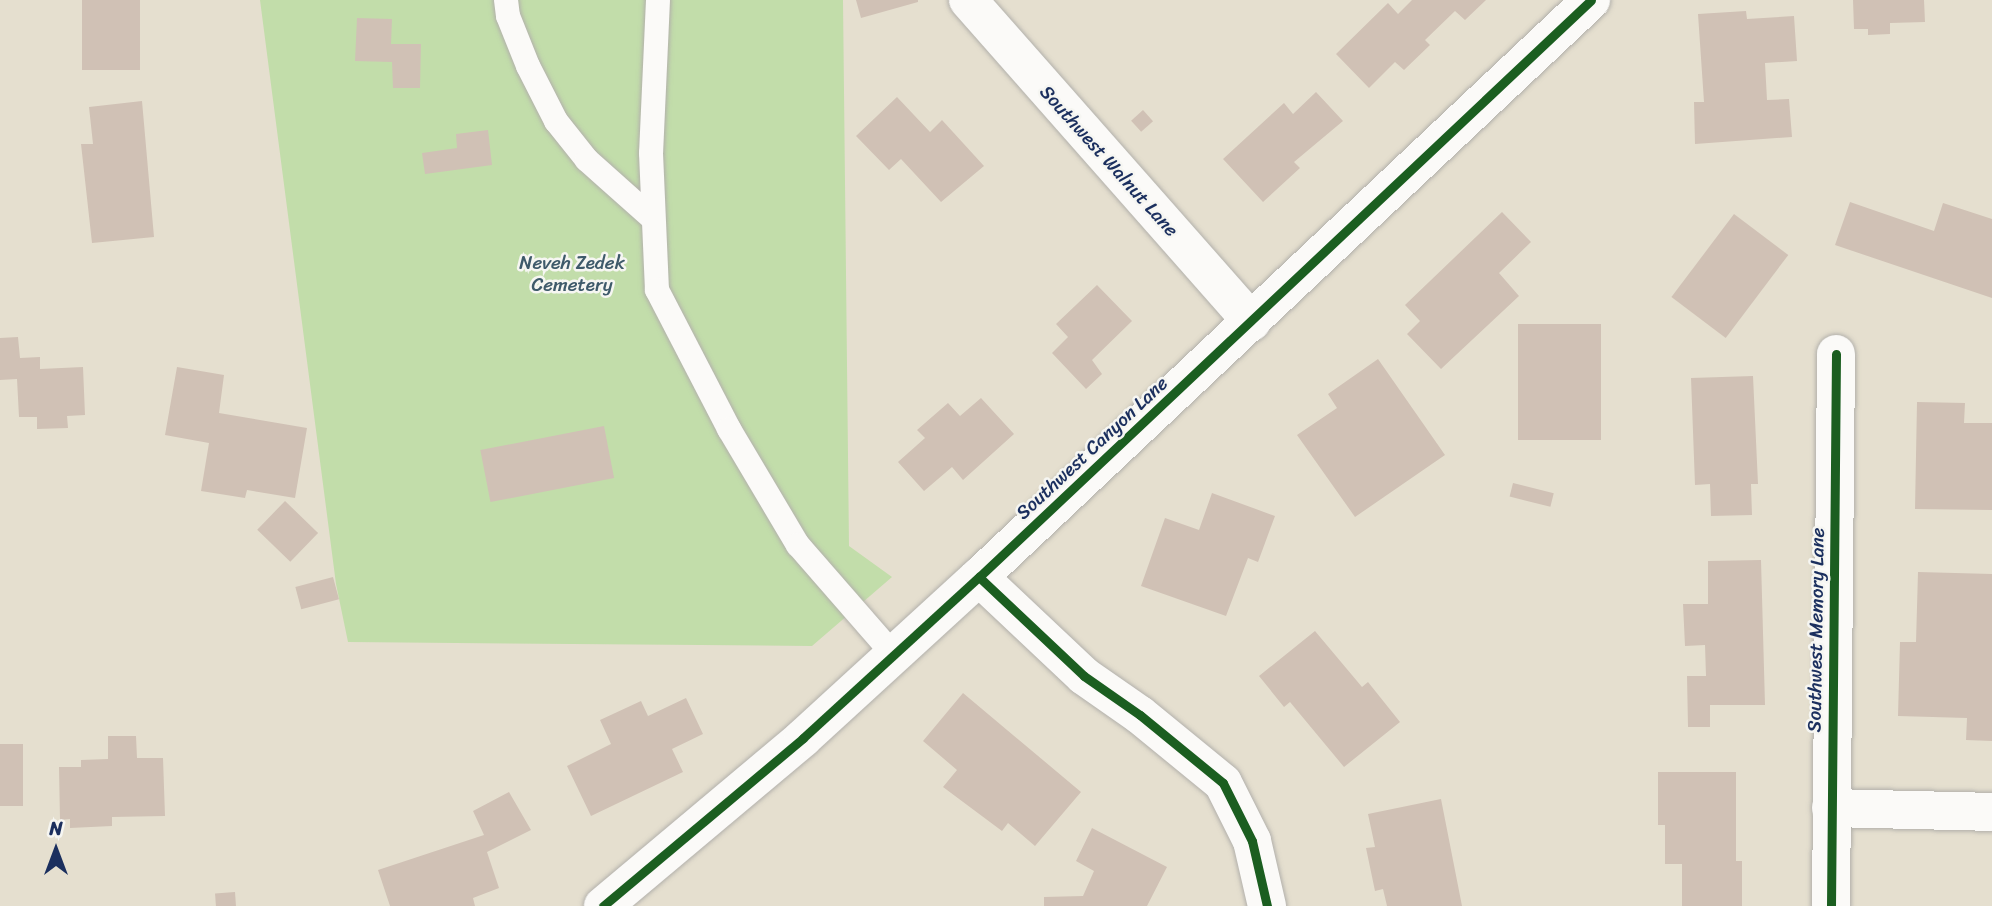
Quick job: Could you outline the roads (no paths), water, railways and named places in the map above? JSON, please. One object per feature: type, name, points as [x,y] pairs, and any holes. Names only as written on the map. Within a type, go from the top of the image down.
[{"type":"street","name":"Southwest Walnut Lane","points":[[968,0],[1252,322]]},
{"type":"street","name":"Southwest Canyon Lane","points":[[603,906],[721,809],[894,655],[1252,322],[1591,0]]},
{"type":"street","name":"Southwest Memory Lane","points":[[1830,906],[1836,354]]},
{"type":"street","points":[[979,577],[1084,676],[1140,715],[1223,783],[1252,842],[1267,906]]},
{"type":"street","points":[[1831,808],[1992,811]]},
{"type":"lane","points":[[506,0],[508,16],[528,66],[556,121],[587,160],[652,218]]},
{"type":"lane","points":[[658,0],[651,153],[657,289],[729,429],[798,545],[894,655]]},
{"type":"park label","name":"Neveh Zedek Cemetery","points":[[572,274]]}]
